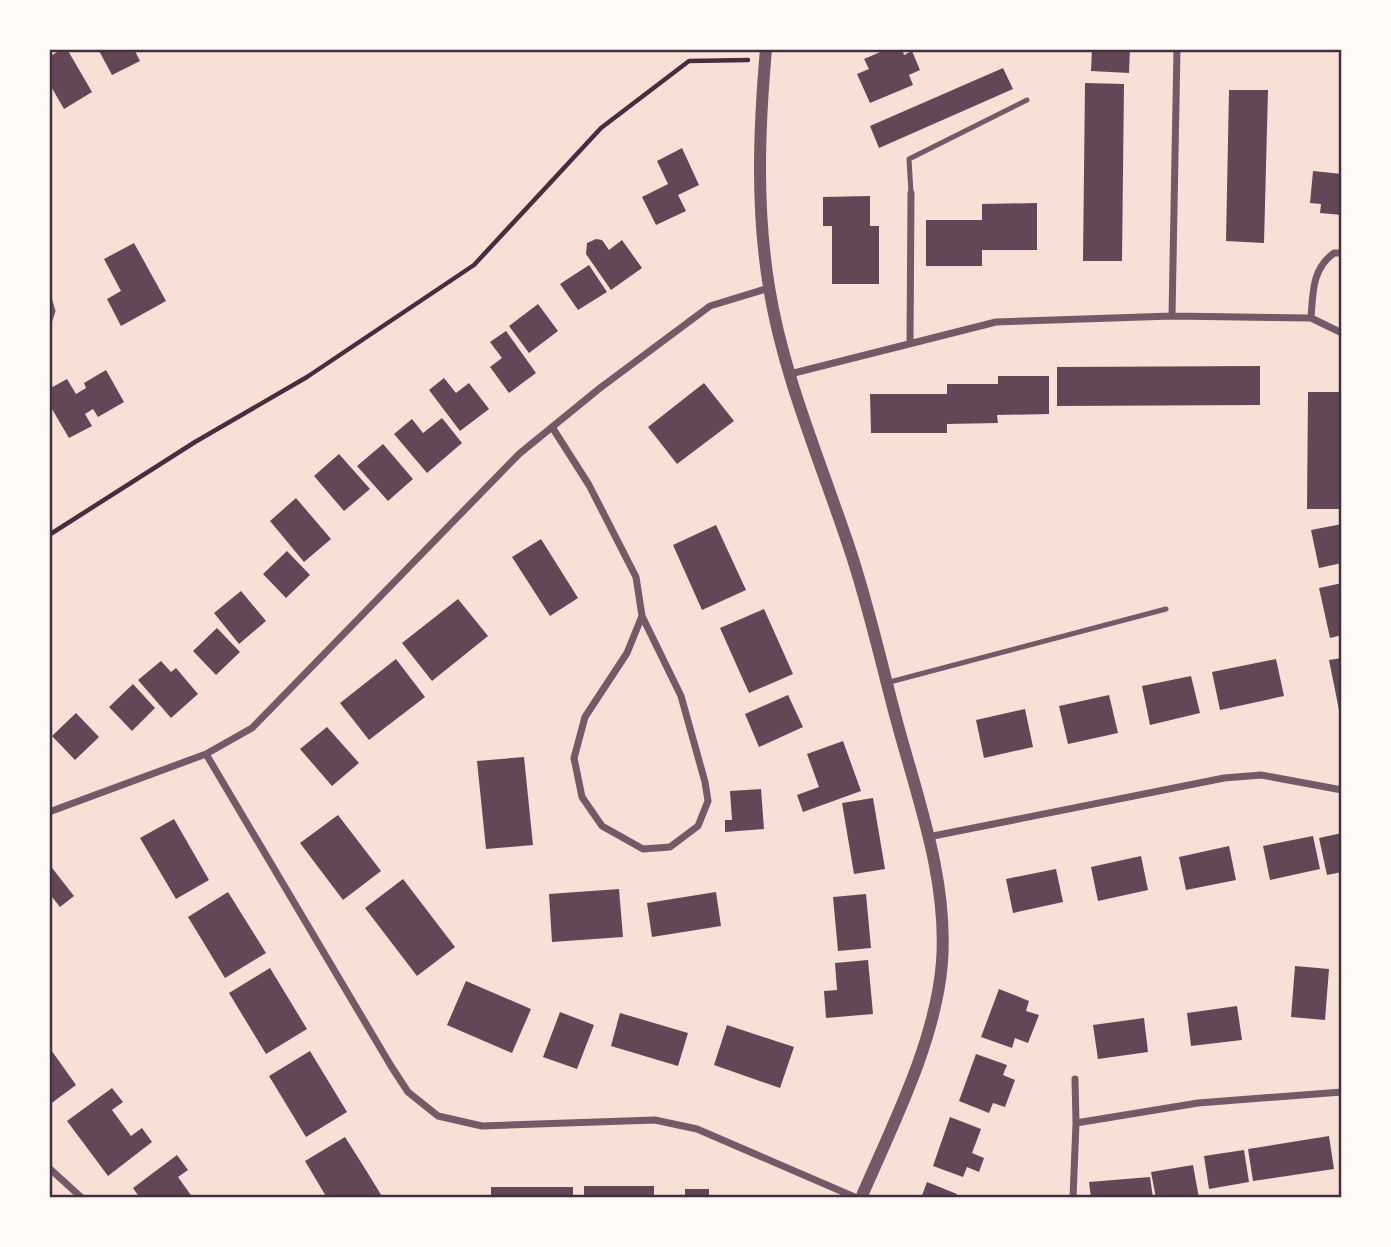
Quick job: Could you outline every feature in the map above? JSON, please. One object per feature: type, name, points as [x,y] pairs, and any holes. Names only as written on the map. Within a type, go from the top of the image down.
[{"type":"street","points":[[206,754],[391,1066],[408,1092],[438,1116],[482,1126],[655,1120],[697,1129],[859,1198],[906,1093],[937,997],[943,936],[942,905],[928,837],[850,549],[790,374],[769,288],[761,223],[759,161],[766,49]]},
{"type":"street","points":[[1172,316],[1177,49]]},
{"type":"street","points":[[910,343],[911,193]]},
{"type":"street","points":[[1311,318],[1314,281],[1321,263],[1335,253],[1342,253]]},
{"type":"street","points":[[49,812],[206,754],[252,728],[510,463],[552,427],[710,306],[769,288]]},
{"type":"street","points":[[49,301],[52,311],[49,320]]},
{"type":"street","points":[[790,374],[996,322],[1172,316],[1311,318],[1342,333]]},
{"type":"street","points":[[552,427],[589,485],[636,577],[642,616],[681,696],[708,801],[698,826],[680,840],[670,847],[643,849],[602,826],[582,797],[574,758],[585,717],[627,653],[642,616]]},
{"type":"street","points":[[928,837],[1224,778],[1261,775],[1342,790]]},
{"type":"street","points":[[1073,1198],[1075,1079]]},
{"type":"street","points":[[1076,1123],[1198,1103],[1342,1091]]},
{"type":"street","points":[[49,1168],[82,1198]]},
{"type":"lane","points":[[911,193],[909,159],[1027,100]]},
{"type":"lane","points":[[886,683],[1166,609]]},
{"type":"path","points":[[49,535],[195,442],[307,377],[474,265],[601,128],[689,61],[740,60]]},
{"type":"building","points":[[67,49],[92,92],[64,109],[49,83],[49,57]]},
{"type":"building","points":[[98,49],[134,49],[140,61],[112,75]]},
{"type":"building","points":[[887,49],[902,49],[904,55],[912,51],[920,70],[909,75],[913,85],[870,103],[857,74],[869,69],[864,59]]},
{"type":"building","points":[[1092,49],[1130,49],[1129,73],[1091,71]]},
{"type":"building","points":[[1003,68],[1013,89],[879,148],[870,126]]},
{"type":"building","points":[[1085,83],[1124,84],[1122,261],[1083,261]]},
{"type":"building","points":[[1229,90],[1268,90],[1264,243],[1226,241]]},
{"type":"building","points":[[682,148],[699,185],[678,195],[686,211],[656,225],[642,197],[668,184],[657,161]]},
{"type":"building","points":[[1313,171],[1342,174],[1342,215],[1320,213],[1321,204],[1310,203]]},
{"type":"building","points":[[870,196],[870,226],[879,226],[879,284],[832,284],[832,226],[823,226],[823,197]]},
{"type":"building","points":[[1037,203],[1037,250],[982,250],[982,266],[926,266],[926,220],[982,220],[982,204]]},
{"type":"building","points":[[596,239],[602,240],[609,250],[622,240],[642,268],[611,290],[586,254],[587,243]]},
{"type":"building","points":[[134,243],[166,301],[121,326],[107,299],[121,291],[104,259]]},
{"type":"building","points":[[589,265],[607,292],[578,310],[560,284]]},
{"type":"building","points":[[538,304],[558,331],[529,353],[509,326]]},
{"type":"building","points":[[506,331],[536,373],[509,393],[490,367],[502,358],[490,342]]},
{"type":"building","points":[[1260,366],[1260,405],[1057,406],[1057,367]]},
{"type":"building","points":[[106,370],[124,402],[98,417],[93,409],[85,414],[92,426],[69,438],[49,404],[49,389],[67,379],[76,394],[86,388],[84,383]]},
{"type":"building","points":[[998,376],[1049,376],[1049,414],[997,415],[998,423],[947,424],[947,433],[871,433],[870,394],[947,394],[947,384],[998,384]]},
{"type":"building","points":[[444,378],[456,393],[469,383],[489,409],[460,431],[429,390]]},
{"type":"building","points":[[704,383],[734,421],[677,464],[648,427]]},
{"type":"building","points":[[1308,392],[1342,392],[1342,509],[1307,509]]},
{"type":"building","points":[[442,418],[462,443],[427,473],[394,434],[412,419],[423,433]]},
{"type":"building","points":[[383,444],[413,479],[388,501],[357,466]]},
{"type":"building","points":[[339,454],[370,489],[344,511],[314,476]]},
{"type":"building","points":[[296,498],[331,539],[304,562],[270,521]]},
{"type":"building","points":[[1342,524],[1342,563],[1319,568],[1311,530]]},
{"type":"building","points":[[716,525],[746,590],[702,610],[673,545]]},
{"type":"building","points":[[541,539],[578,598],[550,616],[512,557]]},
{"type":"building","points":[[287,551],[310,575],[286,598],[263,574]]},
{"type":"building","points":[[1342,583],[1342,635],[1330,638],[1319,588]]},
{"type":"building","points":[[241,591],[266,621],[239,644],[214,613]]},
{"type":"building","points":[[458,599],[488,636],[432,681],[402,643]]},
{"type":"building","points":[[764,609],[793,674],[749,693],[720,628]]},
{"type":"building","points":[[217,628],[240,652],[216,675],[193,651]]},
{"type":"building","points":[[1342,658],[1342,720],[1341,720],[1329,660]]},
{"type":"building","points":[[396,659],[425,697],[369,740],[340,703]]},
{"type":"building","points":[[1276,659],[1284,696],[1220,710],[1212,672]]},
{"type":"building","points":[[161,661],[171,672],[176,668],[198,694],[171,718],[138,680]]},
{"type":"building","points":[[1191,676],[1200,713],[1150,725],[1142,686]]},
{"type":"building","points":[[133,684],[155,708],[132,731],[109,707]]},
{"type":"building","points":[[788,695],[803,727],[759,747],[745,714]]},
{"type":"building","points":[[1109,695],[1118,733],[1068,744],[1059,706]]},
{"type":"building","points":[[1025,709],[1033,747],[984,758],[976,720]]},
{"type":"building","points":[[76,713],[99,737],[75,760],[52,736]]},
{"type":"building","points":[[327,727],[359,763],[332,786],[300,749]]},
{"type":"building","points":[[843,741],[861,791],[803,812],[797,795],[819,787],[807,754]]},
{"type":"building","points":[[524,757],[533,845],[486,849],[477,761]]},
{"type":"building","points":[[761,789],[764,829],[725,832],[725,820],[732,820],[730,791]]},
{"type":"building","points":[[873,798],[885,869],[854,874],[842,803]]},
{"type":"building","points":[[338,815],[381,871],[343,900],[300,843]]},
{"type":"building","points":[[174,819],[209,880],[176,899],[140,838]]},
{"type":"building","points":[[1342,833],[1342,872],[1327,875],[1319,838]]},
{"type":"building","points":[[1313,836],[1320,869],[1270,880],[1263,846]]},
{"type":"building","points":[[1229,846],[1236,880],[1186,890],[1179,857]]},
{"type":"building","points":[[1141,856],[1148,890],[1098,901],[1091,867]]},
{"type":"building","points":[[49,864],[74,896],[60,907],[52,897],[49,899]]},
{"type":"building","points":[[1056,869],[1063,902],[1013,913],[1006,879]]},
{"type":"building","points":[[403,879],[455,947],[417,976],[365,908]]},
{"type":"building","points":[[619,889],[623,937],[552,942],[549,894]]},
{"type":"building","points":[[228,892],[266,953],[225,978],[188,917]]},
{"type":"building","points":[[716,892],[721,926],[652,937],[647,903]]},
{"type":"building","points":[[866,894],[871,948],[838,951],[833,897]]},
{"type":"building","points":[[868,960],[873,1014],[826,1018],[824,991],[837,990],[835,963]]},
{"type":"building","points":[[1295,966],[1329,969],[1325,1020],[1291,1017]]},
{"type":"building","points":[[270,968],[307,1029],[266,1054],[229,993]]},
{"type":"building","points":[[466,981],[531,1009],[512,1053],[447,1025]]},
{"type":"building","points":[[999,989],[1029,1001],[1026,1011],[1039,1015],[1028,1043],[1015,1038],[1012,1048],[981,1037]]},
{"type":"building","points":[[1237,1006],[1242,1040],[1191,1046],[1187,1013]]},
{"type":"building","points":[[560,1012],[594,1025],[577,1069],[543,1057]]},
{"type":"building","points":[[620,1013],[688,1033],[678,1066],[611,1046]]},
{"type":"building","points":[[1144,1018],[1148,1052],[1098,1059],[1093,1025]]},
{"type":"building","points":[[727,1025],[794,1047],[780,1088],[714,1065]]},
{"type":"building","points":[[49,1047],[76,1085],[49,1105]]},
{"type":"building","points":[[310,1051],[347,1112],[306,1137],[269,1076]]},
{"type":"building","points":[[976,1054],[1007,1065],[1003,1075],[1015,1080],[1005,1107],[993,1103],[989,1113],[959,1101]]},
{"type":"building","points":[[112,1088],[123,1102],[112,1110],[131,1136],[142,1128],[152,1142],[108,1176],[67,1121]]},
{"type":"building","points":[[950,1117],[981,1129],[972,1153],[984,1158],[979,1172],[967,1167],[963,1177],[933,1166]]},
{"type":"building","points":[[1329,1136],[1334,1169],[1253,1181],[1248,1149]]},
{"type":"building","points":[[345,1137],[383,1198],[327,1198],[305,1161]]},
{"type":"building","points":[[1244,1150],[1249,1182],[1209,1189],[1204,1156]]},
{"type":"building","points":[[177,1155],[188,1170],[178,1177],[193,1198],[140,1198],[133,1188]]},
{"type":"building","points":[[1193,1165],[1199,1198],[1156,1198],[1151,1172]]},
{"type":"building","points":[[1150,1177],[1153,1198],[1091,1198],[1089,1182]]},
{"type":"building","points":[[927,1182],[957,1194],[955,1198],[921,1198]]},
{"type":"building","points":[[584,1186],[654,1186],[654,1198],[584,1198]]},
{"type":"building","points":[[491,1187],[573,1187],[573,1198],[491,1198]]},
{"type":"building","points":[[685,1189],[709,1189],[709,1198],[685,1198]]}]
